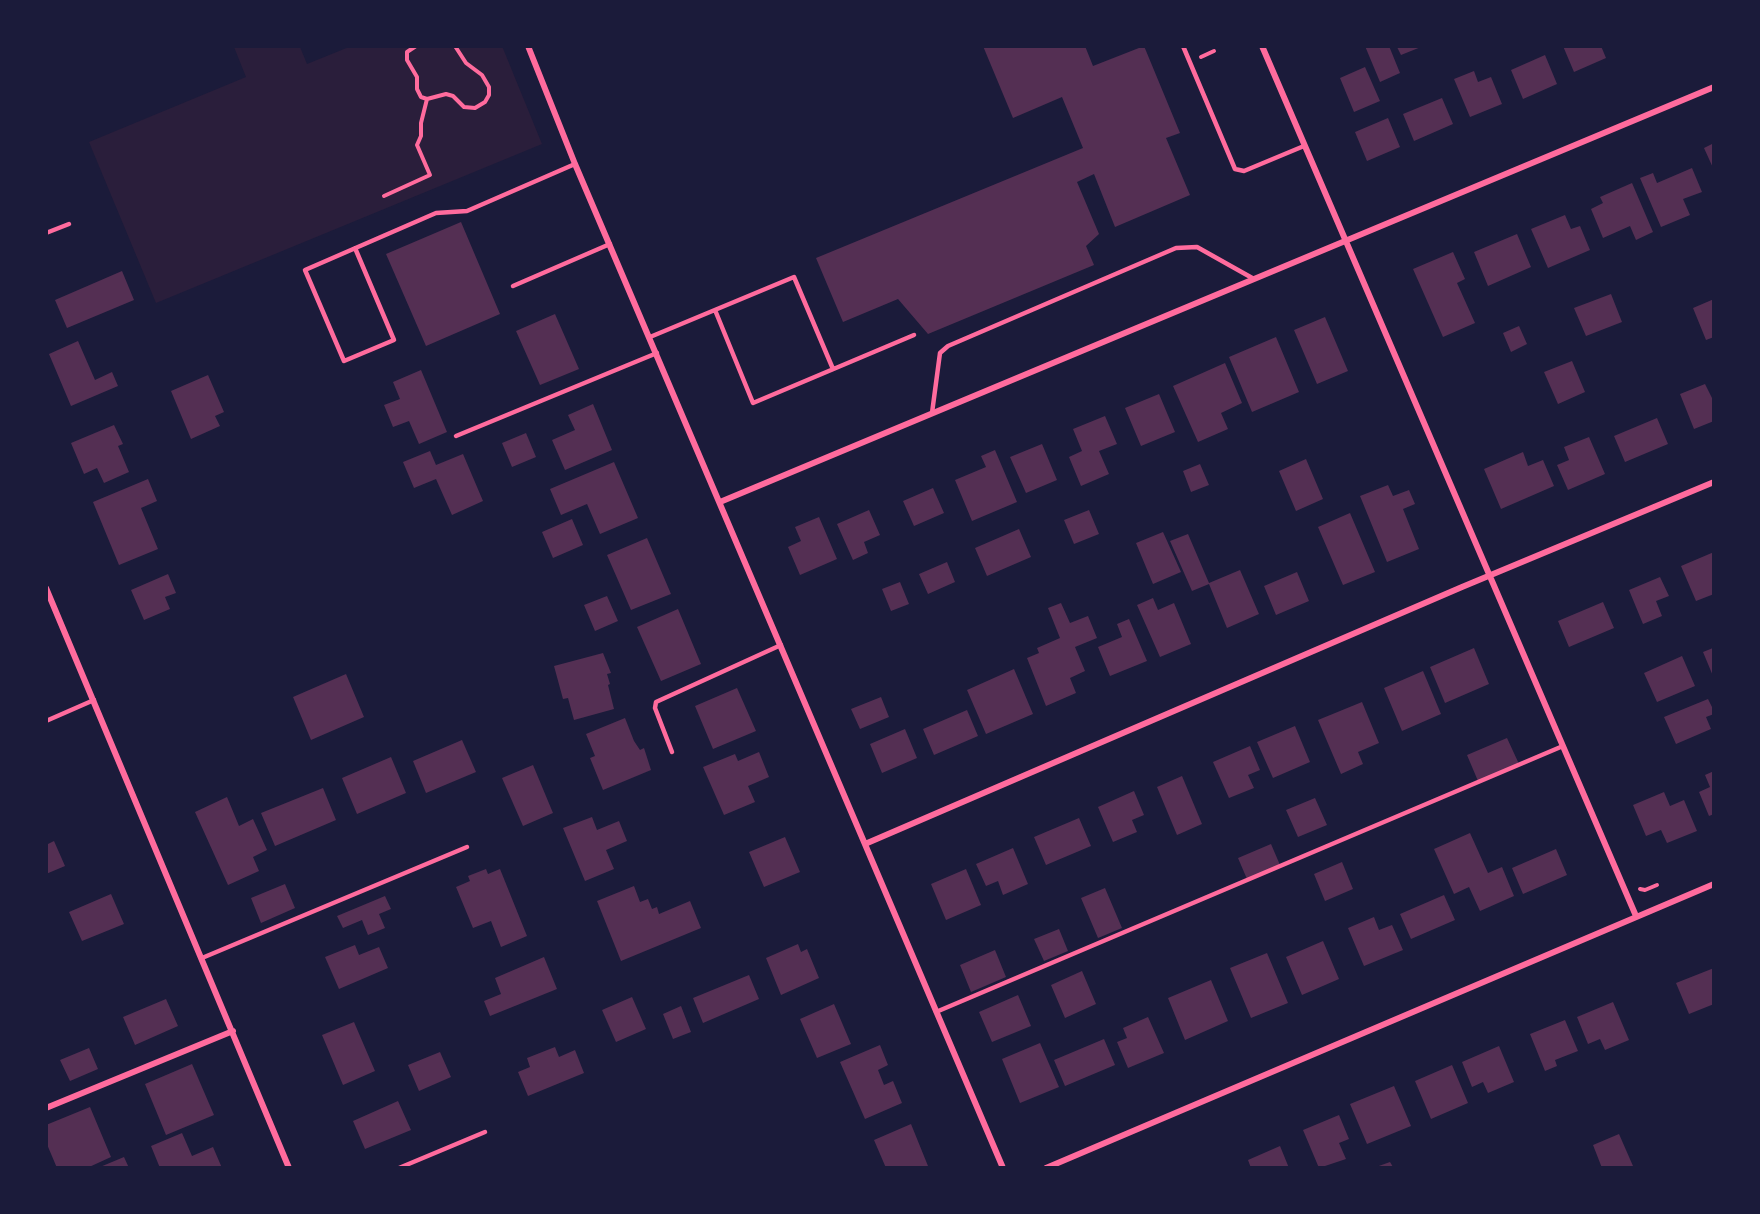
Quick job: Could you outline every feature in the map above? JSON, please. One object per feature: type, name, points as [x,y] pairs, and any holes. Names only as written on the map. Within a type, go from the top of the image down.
[{"type":"street","points":[[528,46],[575,164],[1002,1167]]},
{"type":"street","points":[[1262,46],[1636,916]]},
{"type":"street","points":[[720,502],[1713,87]]},
{"type":"street","points":[[865,844],[1490,575],[1713,482]]},
{"type":"street","points":[[46,588],[289,1167]]},
{"type":"street","points":[[1046,1167],[1713,884]]},
{"type":"street","points":[[46,1108],[233,1031]]},
{"type":"lane","points":[[1183,46],[1235,169],[1244,171],[1304,146]]},
{"type":"lane","points":[[355,248],[394,340],[344,361],[305,270],[355,248],[436,213],[467,211],[575,164]]},
{"type":"lane","points":[[46,233],[69,224]]},
{"type":"lane","points":[[513,286],[610,244]]},
{"type":"lane","points":[[932,413],[940,353],[948,346],[1176,248],[1197,247],[1254,279]]},
{"type":"lane","points":[[650,338],[794,277],[833,369]]},
{"type":"lane","points":[[715,310],[753,403],[914,335]]},
{"type":"lane","points":[[456,436],[657,353]]},
{"type":"lane","points":[[672,752],[655,708],[656,702],[781,645]]},
{"type":"lane","points":[[46,721],[94,700]]},
{"type":"lane","points":[[936,1012],[1563,746]]},
{"type":"lane","points":[[202,958],[467,847]]},
{"type":"lane","points":[[399,1167],[485,1132]]},
{"type":"path","points":[[416,46],[407,52],[406,60],[417,77],[418,92],[421,97],[427,99],[446,94],[453,96],[464,107],[475,108],[482,104],[489,95],[489,87],[484,77],[469,66],[455,46]]},
{"type":"path","points":[[1199,58],[1214,51]]},
{"type":"path","points":[[384,196],[430,175],[417,145],[421,136],[427,99]]},
{"type":"path","points":[[1636,881],[1641,890],[1657,885]]},
{"type":"shaded area","points":[[502,46],[542,144],[156,303],[89,142],[246,77],[234,47],[300,47],[307,64],[349,47]]},
{"type":"building","points":[[983,46],[1085,46],[1093,66],[1144,46],[1180,133],[1166,138],[1190,195],[1115,227],[1094,174],[1077,182],[1099,234],[1086,246],[1094,265],[928,334],[898,299],[843,322],[816,258],[1083,148],[1062,97],[1013,118]]},
{"type":"building","points":[[1365,46],[1389,46],[1400,73],[1380,82]]},
{"type":"building","points":[[1563,46],[1601,46],[1606,58],[1574,72]]},
{"type":"building","points":[[1397,47],[1421,47],[1401,55]]},
{"type":"building","points":[[1545,55],[1557,84],[1523,99],[1511,70]]},
{"type":"building","points":[[1365,67],[1380,101],[1354,112],[1340,78]]},
{"type":"building","points":[[1474,71],[1478,82],[1491,77],[1502,104],[1470,117],[1454,79]]},
{"type":"building","points":[[1442,98],[1453,124],[1414,141],[1403,114]]},
{"type":"building","points":[[1388,118],[1400,147],[1367,161],[1355,132]]},
{"type":"building","points":[[1714,143],[1714,170],[1704,148]]},
{"type":"building","points":[[1692,168],[1702,192],[1683,199],[1690,215],[1661,227],[1640,178],[1653,173],[1657,183]]},
{"type":"building","points":[[1632,183],[1653,232],[1636,240],[1630,226],[1603,238],[1591,209],[1603,203],[1600,197]]},
{"type":"building","points":[[1565,215],[1571,229],[1580,226],[1590,250],[1548,268],[1531,229]]},
{"type":"building","points":[[461,222],[500,314],[426,346],[386,254]]},
{"type":"building","points":[[1517,234],[1531,267],[1488,286],[1474,252]]},
{"type":"building","points":[[1453,252],[1465,279],[1457,283],[1475,323],[1443,337],[1413,269]]},
{"type":"building","points":[[122,271],[134,300],[67,328],[55,300]]},
{"type":"building","points":[[1611,294],[1622,322],[1586,336],[1574,308]]},
{"type":"building","points":[[1714,299],[1714,337],[1706,340],[1693,308]]},
{"type":"building","points":[[555,314],[579,369],[540,385],[516,331]]},
{"type":"building","points":[[1325,317],[1348,371],[1317,384],[1294,330]]},
{"type":"building","points":[[1519,326],[1527,344],[1511,352],[1503,333]]},
{"type":"building","points":[[1276,337],[1299,392],[1252,412],[1229,357]]},
{"type":"building","points":[[78,341],[95,380],[112,372],[118,386],[71,406],[49,354]]},
{"type":"building","points":[[1572,361],[1585,392],[1558,404],[1544,372]]},
{"type":"building","points":[[1225,363],[1242,403],[1221,413],[1228,429],[1198,442],[1173,386]]},
{"type":"building","points":[[421,370],[447,432],[419,444],[409,421],[393,427],[384,405],[400,399],[393,382]]},
{"type":"building","points":[[208,375],[224,412],[215,416],[220,426],[191,439],[171,391]]},
{"type":"building","points":[[1705,384],[1714,402],[1714,421],[1694,429],[1680,394]]},
{"type":"building","points":[[1159,394],[1175,432],[1141,446],[1125,408]]},
{"type":"building","points":[[593,404],[612,450],[565,470],[552,440],[575,430],[568,415]]},
{"type":"building","points":[[1105,416],[1117,444],[1099,451],[1109,474],[1081,486],[1069,457],[1082,451],[1073,429]]},
{"type":"building","points":[[1657,418],[1668,444],[1625,462],[1614,436]]},
{"type":"building","points":[[114,425],[123,444],[118,446],[129,472],[104,483],[97,468],[84,474],[71,443]]},
{"type":"building","points":[[526,433],[536,457],[512,467],[502,443]]},
{"type":"building","points":[[1589,437],[1605,474],[1568,490],[1557,465],[1569,460],[1564,447]]},
{"type":"building","points":[[1042,444],[1057,480],[1026,493],[1010,457]]},
{"type":"building","points":[[995,450],[1017,502],[972,521],[955,480],[986,467],[981,456]]},
{"type":"building","points":[[430,451],[436,465],[463,454],[483,501],[452,515],[436,479],[414,488],[403,462]]},
{"type":"building","points":[[1523,452],[1528,466],[1543,460],[1554,486],[1501,509],[1484,469]]},
{"type":"building","points":[[1306,459],[1323,499],[1296,511],[1279,471]]},
{"type":"building","points":[[614,462],[638,518],[600,534],[587,504],[561,515],[550,489]]},
{"type":"building","points":[[1200,464],[1209,485],[1191,492],[1183,471]]},
{"type":"building","points":[[148,479],[157,501],[141,508],[158,549],[119,565],[93,502]]},
{"type":"building","points":[[1388,485],[1393,496],[1409,490],[1415,504],[1403,509],[1419,549],[1387,562],[1360,496]]},
{"type":"building","points":[[933,488],[944,513],[914,526],[903,501]]},
{"type":"building","points":[[869,510],[880,535],[864,542],[868,553],[853,560],[837,524]]},
{"type":"building","points":[[1089,510],[1099,534],[1074,544],[1064,520]]},
{"type":"building","points":[[1350,513],[1375,572],[1343,585],[1318,527]]},
{"type":"building","points":[[819,517],[837,559],[800,575],[788,547],[801,541],[795,527]]},
{"type":"building","points":[[572,519],[583,545],[553,558],[542,532]]},
{"type":"building","points":[[1019,529],[1031,557],[987,576],[975,548]]},
{"type":"building","points":[[1163,532],[1181,572],[1153,584],[1136,543]]},
{"type":"building","points":[[1188,534],[1209,583],[1240,570],[1259,614],[1227,628],[1209,584],[1192,591],[1170,541]]},
{"type":"building","points":[[647,538],[671,594],[631,610],[607,555]]},
{"type":"building","points":[[1714,552],[1714,594],[1696,601],[1681,566]]},
{"type":"building","points":[[947,562],[955,582],[928,594],[919,574]]},
{"type":"building","points":[[1297,572],[1309,601],[1276,615],[1264,586]]},
{"type":"building","points":[[168,574],[176,593],[165,597],[170,609],[144,620],[131,590]]},
{"type":"building","points":[[1660,577],[1669,596],[1656,601],[1662,616],[1643,624],[1629,590]]},
{"type":"building","points":[[900,582],[909,604],[891,611],[882,589]]},
{"type":"building","points":[[607,596],[618,621],[595,631],[584,605]]},
{"type":"building","points":[[1153,598],[1158,610],[1174,603],[1191,644],[1160,657],[1137,605]]},
{"type":"building","points":[[1603,602],[1614,628],[1569,647],[1558,621]]},
{"type":"building","points":[[1061,603],[1070,623],[1088,616],[1097,638],[1075,647],[1085,671],[1070,678],[1076,693],[1046,706],[1027,658],[1039,653],[1037,648],[1060,638],[1048,608]]},
{"type":"building","points":[[678,609],[701,664],[661,681],[637,627]]},
{"type":"building","points":[[1129,619],[1147,661],[1110,676],[1098,647],[1122,637],[1117,624]]},
{"type":"building","points":[[1474,648],[1489,684],[1445,703],[1430,667]]},
{"type":"building","points":[[1713,648],[1713,676],[1703,652]]},
{"type":"building","points":[[603,653],[611,673],[607,674],[614,709],[574,720],[568,698],[563,699],[554,666]]},
{"type":"building","points":[[1682,656],[1695,686],[1657,702],[1644,673]]},
{"type":"building","points":[[1014,669],[1033,714],[986,734],[967,690]]},
{"type":"building","points":[[1423,671],[1441,714],[1402,731],[1384,688]]},
{"type":"building","points":[[346,674],[364,717],[311,740],[293,697]]},
{"type":"building","points":[[737,688],[756,731],[713,749],[695,706]]},
{"type":"building","points":[[881,697],[889,717],[860,729],[851,709]]},
{"type":"building","points":[[1708,699],[1714,711],[1714,714],[1706,717],[1711,729],[1676,744],[1664,717]]},
{"type":"building","points":[[1362,702],[1379,743],[1358,752],[1363,764],[1341,774],[1318,720]]},
{"type":"building","points":[[967,710],[978,736],[934,755],[923,729]]},
{"type":"building","points":[[625,718],[634,741],[640,750],[644,748],[651,770],[603,790],[590,758],[595,756],[586,734]]},
{"type":"building","points":[[1295,726],[1310,762],[1273,778],[1257,742]]},
{"type":"building","points":[[905,729],[917,758],[882,773],[870,744]]},
{"type":"building","points":[[1507,738],[1519,764],[1478,781],[1467,755]]},
{"type":"building","points":[[462,740],[476,772],[426,793],[413,761]]},
{"type":"building","points":[[1250,746],[1260,770],[1248,775],[1254,788],[1229,798],[1213,762]]},
{"type":"building","points":[[759,752],[769,777],[748,786],[755,802],[724,815],[703,767],[735,754],[738,761]]},
{"type":"building","points":[[391,757],[406,793],[357,814],[342,778]]},
{"type":"building","points":[[533,765],[553,813],[523,826],[502,778]]},
{"type":"building","points":[[1714,771],[1714,814],[1709,816],[1699,792],[1710,787],[1705,775]]},
{"type":"building","points":[[1182,776],[1202,824],[1177,835],[1157,787]]},
{"type":"building","points":[[323,788],[336,820],[275,846],[261,813]]},
{"type":"building","points":[[1134,791],[1144,815],[1132,820],[1137,832],[1113,842],[1098,807]]},
{"type":"building","points":[[1664,792],[1670,806],[1684,800],[1697,831],[1667,843],[1661,830],[1646,836],[1633,805]]},
{"type":"building","points":[[227,797],[239,826],[253,819],[267,850],[253,857],[259,871],[228,885],[195,812]]},
{"type":"building","points":[[1315,798],[1327,825],[1298,837],[1286,810]]},
{"type":"building","points":[[592,817],[597,830],[619,821],[627,841],[606,850],[614,869],[585,881],[563,828]]},
{"type":"building","points":[[1079,818],[1091,846],[1046,865],[1034,837]]},
{"type":"building","points":[[1470,833],[1488,873],[1502,867],[1514,896],[1480,911],[1469,887],[1454,894],[1434,849]]},
{"type":"building","points":[[785,837],[800,872],[764,887],[749,852]]},
{"type":"building","points":[[54,841],[65,866],[46,874],[46,845]]},
{"type":"building","points":[[1271,844],[1280,865],[1247,879],[1238,858]]},
{"type":"building","points":[[1013,848],[1028,884],[1003,895],[998,881],[986,886],[976,864]]},
{"type":"building","points":[[1556,849],[1567,875],[1523,894],[1512,868]]},
{"type":"building","points":[[1342,862],[1353,889],[1325,901],[1314,874]]},
{"type":"building","points":[[486,869],[488,874],[500,869],[527,936],[501,947],[491,921],[473,928],[456,887],[470,881],[468,876]]},
{"type":"building","points":[[966,869],[981,905],[946,920],[931,884]]},
{"type":"building","points":[[285,884],[295,908],[261,923],[251,898]]},
{"type":"building","points":[[634,886],[640,902],[648,899],[652,909],[657,907],[659,914],[690,901],[701,928],[621,961],[597,901]]},
{"type":"building","points":[[1105,888],[1122,928],[1098,938],[1081,898]]},
{"type":"building","points":[[111,894],[124,924],[82,941],[69,912]]},
{"type":"building","points":[[1444,895],[1455,920],[1411,939],[1400,914]]},
{"type":"building","points":[[385,896],[391,909],[379,914],[385,928],[368,935],[362,920],[343,928],[337,916]]},
{"type":"building","points":[[1374,917],[1379,930],[1392,925],[1403,950],[1364,966],[1348,928]]},
{"type":"building","points":[[1059,929],[1068,951],[1044,961],[1034,939]]},
{"type":"building","points":[[1323,941],[1339,979],[1302,995],[1286,957]]},
{"type":"building","points":[[798,944],[801,952],[807,949],[819,978],[781,995],[766,958]]},
{"type":"building","points":[[355,945],[359,955],[379,947],[388,968],[339,989],[325,957]]},
{"type":"building","points":[[995,950],[1006,977],[971,992],[960,965]]},
{"type":"building","points":[[1267,953],[1288,1003],[1251,1018],[1230,968]]},
{"type":"building","points":[[544,957],[557,989],[490,1016],[484,1001],[501,994],[495,978]]},
{"type":"building","points":[[1714,968],[1714,1004],[1689,1014],[1676,983]]},
{"type":"building","points":[[1082,971],[1096,1004],[1065,1018],[1051,985]]},
{"type":"building","points":[[749,975],[759,999],[703,1023],[693,998]]},
{"type":"building","points":[[1211,980],[1228,1021],[1185,1040],[1168,998]]},
{"type":"building","points":[[1018,995],[1031,1026],[992,1042],[979,1012]]},
{"type":"building","points":[[632,997],[646,1029],[616,1042],[602,1010]]},
{"type":"building","points":[[166,999],[178,1026],[135,1045],[123,1017]]},
{"type":"building","points":[[1613,1002],[1629,1040],[1605,1050],[1600,1039],[1588,1044],[1577,1017]]},
{"type":"building","points":[[834,1004],[851,1044],[817,1058],[800,1019]]},
{"type":"building","points":[[681,1006],[691,1032],[673,1039],[663,1014]]},
{"type":"building","points":[[1148,1017],[1164,1053],[1128,1068],[1117,1042],[1127,1038],[1123,1028]]},
{"type":"building","points":[[1565,1020],[1578,1051],[1555,1060],[1557,1066],[1545,1071],[1530,1034]]},
{"type":"building","points":[[354,1022],[375,1071],[343,1085],[322,1035]]},
{"type":"building","points":[[1104,1039],[1115,1065],[1065,1086],[1054,1060]]},
{"type":"building","points":[[1040,1043],[1059,1087],[1020,1103],[1002,1059]]},
{"type":"building","points":[[880,1045],[888,1065],[878,1070],[884,1085],[893,1081],[902,1103],[865,1119],[840,1062]]},
{"type":"building","points":[[1499,1046],[1514,1082],[1488,1093],[1483,1082],[1472,1087],[1462,1062]]},
{"type":"building","points":[[555,1047],[559,1057],[575,1050],[584,1073],[528,1096],[518,1072],[530,1067],[527,1058]]},
{"type":"building","points":[[89,1048],[98,1069],[70,1081],[60,1060]]},
{"type":"building","points":[[440,1052],[451,1077],[419,1091],[408,1065]]},
{"type":"building","points":[[192,1064],[214,1115],[166,1135],[145,1084]]},
{"type":"building","points":[[1452,1065],[1468,1103],[1431,1119],[1415,1081]]},
{"type":"building","points":[[1394,1086],[1411,1126],[1367,1144],[1350,1104]]},
{"type":"building","points":[[398,1101],[411,1130],[365,1149],[353,1121]]},
{"type":"building","points":[[90,1107],[111,1157],[87,1168],[57,1168],[46,1142],[46,1125]]},
{"type":"building","points":[[1339,1115],[1349,1139],[1339,1143],[1346,1159],[1319,1168],[1303,1130]]},
{"type":"building","points":[[911,1124],[928,1166],[886,1168],[874,1140]]},
{"type":"building","points":[[182,1133],[192,1156],[213,1147],[222,1168],[160,1168],[151,1146]]},
{"type":"building","points":[[1619,1134],[1633,1166],[1602,1168],[1593,1145]]},
{"type":"building","points":[[1280,1146],[1289,1168],[1251,1168],[1248,1160]]},
{"type":"building","points":[[124,1157],[129,1168],[100,1168],[100,1167]]},
{"type":"building","points":[[1390,1162],[1393,1167],[1376,1167]]}]
